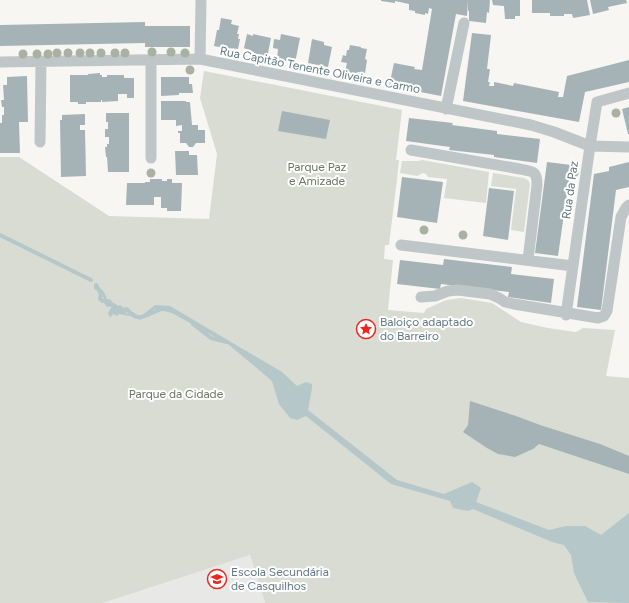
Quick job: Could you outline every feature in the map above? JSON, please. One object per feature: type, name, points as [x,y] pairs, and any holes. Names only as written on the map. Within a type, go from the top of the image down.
[{"type":"street","points":[[200,59],[201,0]]},
{"type":"street","points":[[446,109],[464,23]]},
{"type":"street","name":"Rua Capitão Tenente Oliveira e Carmo","points":[[0,62],[200,59],[531,126],[554,132],[590,146],[629,148]]},
{"type":"street","points":[[151,60],[151,158]]},
{"type":"street","points":[[40,142],[41,61]]},
{"type":"street","name":"Rua da Paz","points":[[566,314],[597,102],[629,93]]},
{"type":"street","points":[[412,150],[534,172],[537,177],[528,260]]},
{"type":"street","points":[[421,297],[435,296],[448,291],[458,290],[490,294],[506,302],[566,314],[598,318],[604,316],[607,311],[621,217],[629,205]]},
{"type":"street","points":[[401,245],[573,266]]},
{"type":"shaded area","points":[[94,286],[103,291],[106,295],[107,301],[118,306],[120,305],[125,309],[123,312],[129,314],[133,312],[140,317],[155,305],[170,306],[282,372],[297,386],[306,382],[312,384],[308,410],[397,480],[444,494],[472,482],[481,488],[476,502],[549,530],[566,526],[585,526],[601,535],[629,513],[629,603],[588,602],[574,573],[571,555],[564,545],[552,542],[473,509],[468,511],[453,508],[450,501],[391,484],[306,416],[297,420],[290,418],[279,404],[272,381],[228,344],[172,313],[155,309],[140,320],[132,315],[129,316],[119,314],[117,316],[113,314],[111,317],[108,313],[112,306],[107,307],[104,303],[101,292],[94,289]]},
{"type":"shaded area","name":"Escola Secundária de Casquilhos","points":[[250,555],[265,603],[103,603]]},
{"type":"green space","name":"Parque da Cidade","points":[[204,71],[402,110],[396,160],[399,160],[397,179],[389,245],[385,245],[384,259],[393,260],[388,310],[424,313],[426,309],[446,300],[461,298],[492,303],[521,322],[548,328],[576,332],[583,328],[615,330],[606,376],[629,378],[629,603],[265,603],[250,555],[103,603],[0,603],[0,157],[19,157],[109,216],[209,219],[217,154],[200,98]]},
{"type":"green space","points":[[422,160],[489,172],[486,203],[444,198],[447,179],[428,177],[423,173],[417,176],[400,173],[402,161]]},
{"type":"green space","points":[[493,173],[528,180],[530,184],[524,232],[511,230],[516,189],[491,186]]},
{"type":"building","points":[[381,0],[468,0],[467,16],[456,14],[441,96],[389,86],[394,63],[415,67],[414,69],[422,70],[432,9],[429,8],[428,14],[425,13],[425,15],[409,10],[409,4]]},
{"type":"building","points":[[468,0],[490,0],[489,13],[487,12],[486,23],[469,21]]},
{"type":"building","points":[[492,0],[520,0],[520,16],[515,16],[515,19],[505,19],[504,6],[493,5]]},
{"type":"building","points":[[532,0],[587,0],[590,15],[573,18],[572,14],[564,14],[564,16],[550,16],[550,13],[532,13]]},
{"type":"building","points":[[590,0],[626,0],[627,3],[608,7],[609,10],[593,14]]},
{"type":"building","points":[[221,18],[232,20],[231,24],[239,26],[237,34],[239,34],[238,39],[240,39],[238,49],[214,46]]},
{"type":"building","points":[[145,22],[145,26],[190,26],[190,47],[145,47],[145,43],[0,46],[0,25]]},
{"type":"building","points":[[472,33],[491,35],[487,69],[490,69],[488,82],[490,82],[489,86],[494,86],[494,82],[513,86],[514,83],[559,92],[558,97],[563,97],[567,76],[629,60],[629,82],[585,92],[579,122],[463,101]]},
{"type":"building","points":[[247,34],[271,38],[267,58],[254,55],[254,52],[244,48]]},
{"type":"building","points":[[281,34],[300,38],[295,63],[277,59],[278,49],[273,48],[274,39],[280,40]]},
{"type":"building","points":[[312,39],[324,42],[324,45],[332,47],[328,67],[308,63]]},
{"type":"building","points":[[350,45],[367,49],[365,73],[357,72],[356,74],[345,72],[347,63],[341,62],[343,55],[346,56]]},
{"type":"building","points":[[100,73],[102,77],[107,77],[107,75],[124,75],[124,78],[134,78],[134,98],[127,98],[127,94],[118,94],[118,101],[102,102],[101,100],[101,102],[86,102],[86,104],[70,102],[70,75]]},
{"type":"building","points":[[27,76],[28,122],[19,122],[20,153],[0,153],[0,123],[2,123],[2,115],[4,115],[4,107],[2,107],[1,100],[4,100],[3,85],[7,85],[7,77]]},
{"type":"building","points":[[161,77],[189,77],[189,84],[192,84],[193,93],[179,93],[179,95],[161,96]]},
{"type":"building","points":[[161,101],[190,102],[192,125],[198,125],[198,130],[205,130],[205,143],[196,143],[193,147],[189,147],[186,143],[180,143],[180,133],[178,133],[178,131],[182,131],[182,125],[176,126],[176,120],[161,120]]},
{"type":"building","points":[[629,107],[629,134],[628,134],[622,109]]},
{"type":"building","points":[[282,111],[330,120],[326,139],[278,131]]},
{"type":"building","points":[[106,113],[129,113],[129,172],[108,172],[105,147],[109,144],[109,137],[105,137],[105,129],[108,129]]},
{"type":"building","points":[[85,114],[85,125],[80,125],[80,130],[85,130],[86,176],[61,177],[60,120],[62,120],[62,115]]},
{"type":"building","points":[[409,118],[453,123],[452,125],[497,131],[497,134],[540,139],[537,163],[494,157],[494,155],[449,150],[450,147],[406,141]]},
{"type":"building","points":[[175,151],[189,151],[189,155],[197,155],[198,175],[176,175]]},
{"type":"building","points":[[547,162],[571,165],[558,256],[535,253]]},
{"type":"building","points":[[629,162],[629,187],[616,190],[601,310],[577,307],[594,174],[609,171],[609,167]]},
{"type":"building","points":[[402,177],[443,182],[437,223],[397,217]]},
{"type":"building","points":[[150,179],[162,179],[162,181],[167,181],[167,179],[172,179],[172,183],[182,183],[181,211],[167,211],[167,208],[161,208],[161,197],[154,197],[154,205],[126,205],[127,183],[145,183],[150,182]]},
{"type":"building","points":[[489,188],[514,191],[508,240],[483,236]]},
{"type":"building","points":[[444,259],[512,267],[511,274],[554,279],[551,303],[508,297],[509,292],[441,284],[440,289],[397,284],[400,260],[443,265]]},
{"type":"building","points":[[470,401],[600,444],[629,456],[629,474],[539,444],[533,449],[515,457],[498,454],[463,432],[468,425]]},
{"type":"waterway","points":[[0,235],[91,280]]},
{"type":"waterway","points":[[96,285],[101,294],[100,299],[103,301],[109,301],[112,305]]},
{"type":"waterway","points":[[119,310],[124,311],[126,309],[134,316],[141,317],[162,309]]},
{"type":"waterway","points":[[193,324],[211,338],[227,342]]},
{"type":"place","name":"Baloiço adaptado do Barreiro","points":[[366,329]]},
{"type":"place","name":"Escola Secundária de Casquilhos","points":[[217,579]]},
{"type":"park label","name":"Parque Paz e Amizade","points":[[317,174]]}]
